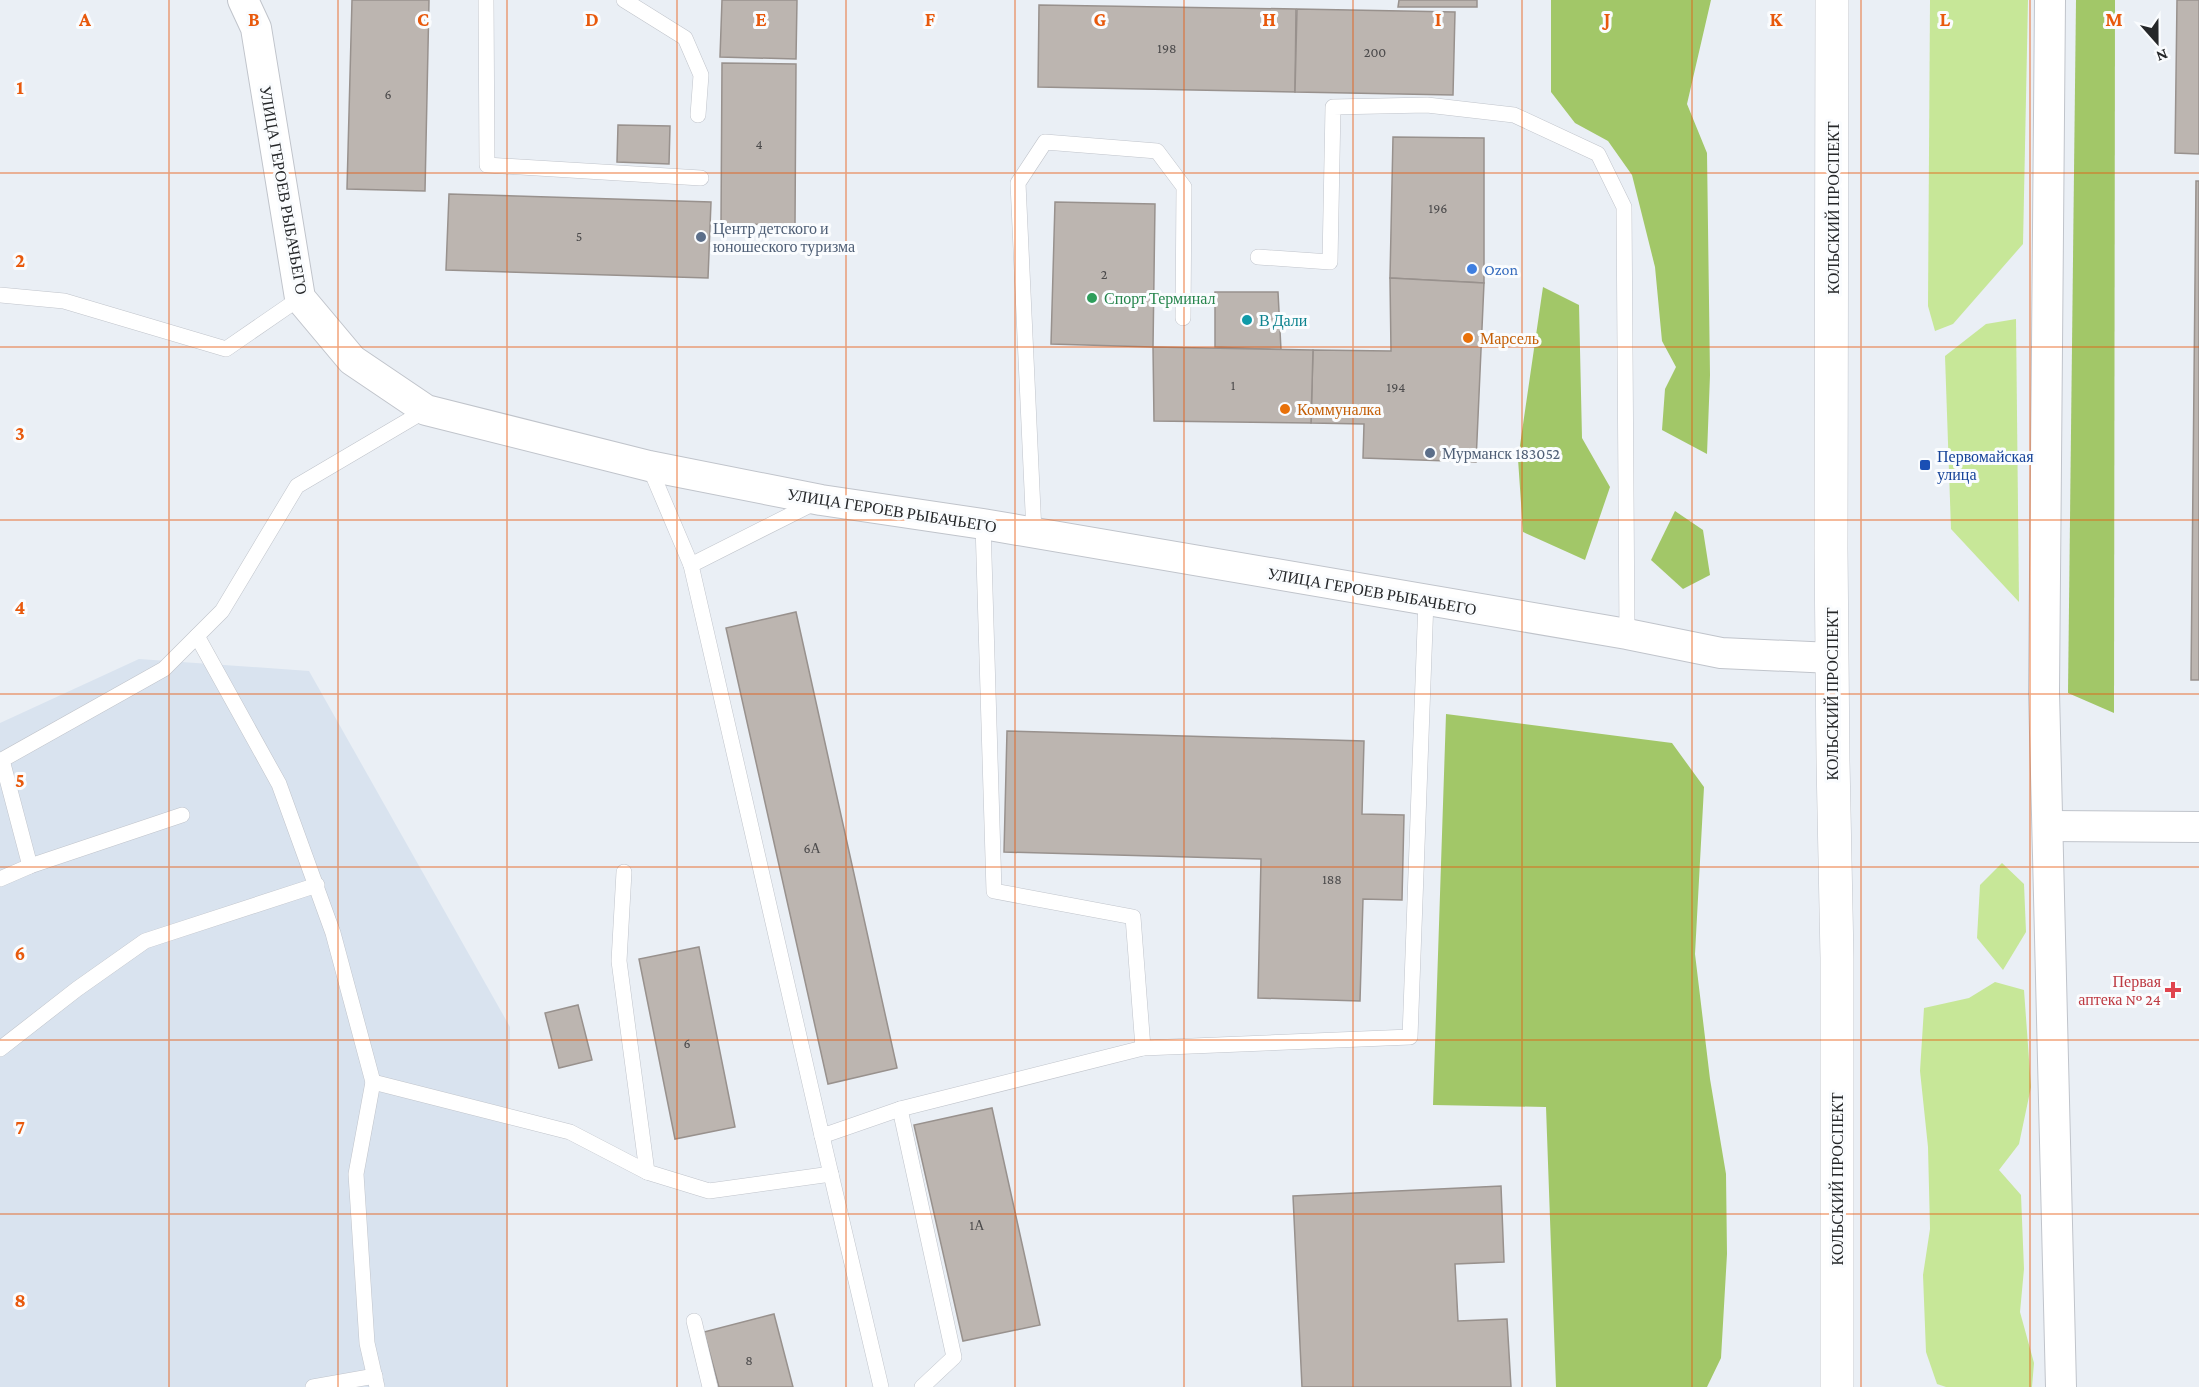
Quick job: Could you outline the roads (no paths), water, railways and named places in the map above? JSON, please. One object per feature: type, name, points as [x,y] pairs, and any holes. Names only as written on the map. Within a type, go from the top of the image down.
[{"type":"main road","name":"КОЛЬСКИЙ ПРОСПЕКТ","points":[[1832,0],[1832,658],[1837,958],[1837,1387]]},
{"type":"street","name":"УЛИЦА ГЕРОЕВ РЫБАЧЬЕГО","points":[[243,0],[256,28],[300,298],[352,360],[426,410],[649,466],[820,500],[983,524],[1627,634],[1721,653],[1832,658]]},
{"type":"street","points":[[2050,0],[2044,692],[2061,1387]]},
{"type":"street","points":[[2049,826],[2199,827]]},
{"type":"lane","points":[[486,0],[487,165],[701,178]]},
{"type":"lane","points":[[624,0],[685,38],[701,75],[698,115]]},
{"type":"lane","points":[[1258,257],[1330,262],[1333,107],[1427,105],[1514,114],[1598,154],[1624,207],[1627,634]]},
{"type":"lane","points":[[1034,533],[1018,183],[1045,142],[1157,151],[1184,187],[1183,318]]},
{"type":"lane","points":[[0,295],[64,301],[226,349],[300,298]]},
{"type":"lane","points":[[30,866],[1,760],[164,669],[222,611],[297,486],[426,410]]},
{"type":"lane","points":[[649,466],[690,565],[881,1387]]},
{"type":"lane","points":[[690,565],[820,500]]},
{"type":"lane","points":[[983,524],[994,891],[1133,917],[1143,1048]]},
{"type":"lane","points":[[822,1136],[900,1108],[1143,1048],[1410,1037],[1426,600]]},
{"type":"lane","points":[[197,636],[279,784],[333,933],[373,1082],[356,1174],[367,1343],[376,1381],[313,1387]]},
{"type":"lane","points":[[0,879],[30,866],[182,815]]},
{"type":"lane","points":[[624,872],[619,961],[647,1172]]},
{"type":"lane","points":[[0,1049],[77,989],[145,941],[317,885]]},
{"type":"lane","points":[[373,1082],[570,1132],[647,1172],[709,1191],[831,1174]]},
{"type":"lane","points":[[900,1108],[954,1357],[922,1387]]},
{"type":"lane","points":[[694,1321],[710,1387]]},
{"type":"place","name":"Центр детского и юношеского туризма","points":[[701,237]]},
{"type":"place","name":"Ozon","points":[[1472,269]]},
{"type":"place","name":"Спорт Терминал","points":[[1092,298]]},
{"type":"place","name":"В Дали","points":[[1247,320]]},
{"type":"place","name":"Марсель","points":[[1468,338]]},
{"type":"place","name":"Коммуналка","points":[[1285,409]]},
{"type":"place","name":"Мурманск 183052","points":[[1430,453]]},
{"type":"place","name":"Первомайская улица","points":[[1925,465]]},
{"type":"place","name":"Первая аптека № 24","points":[[2173,990]]}]
